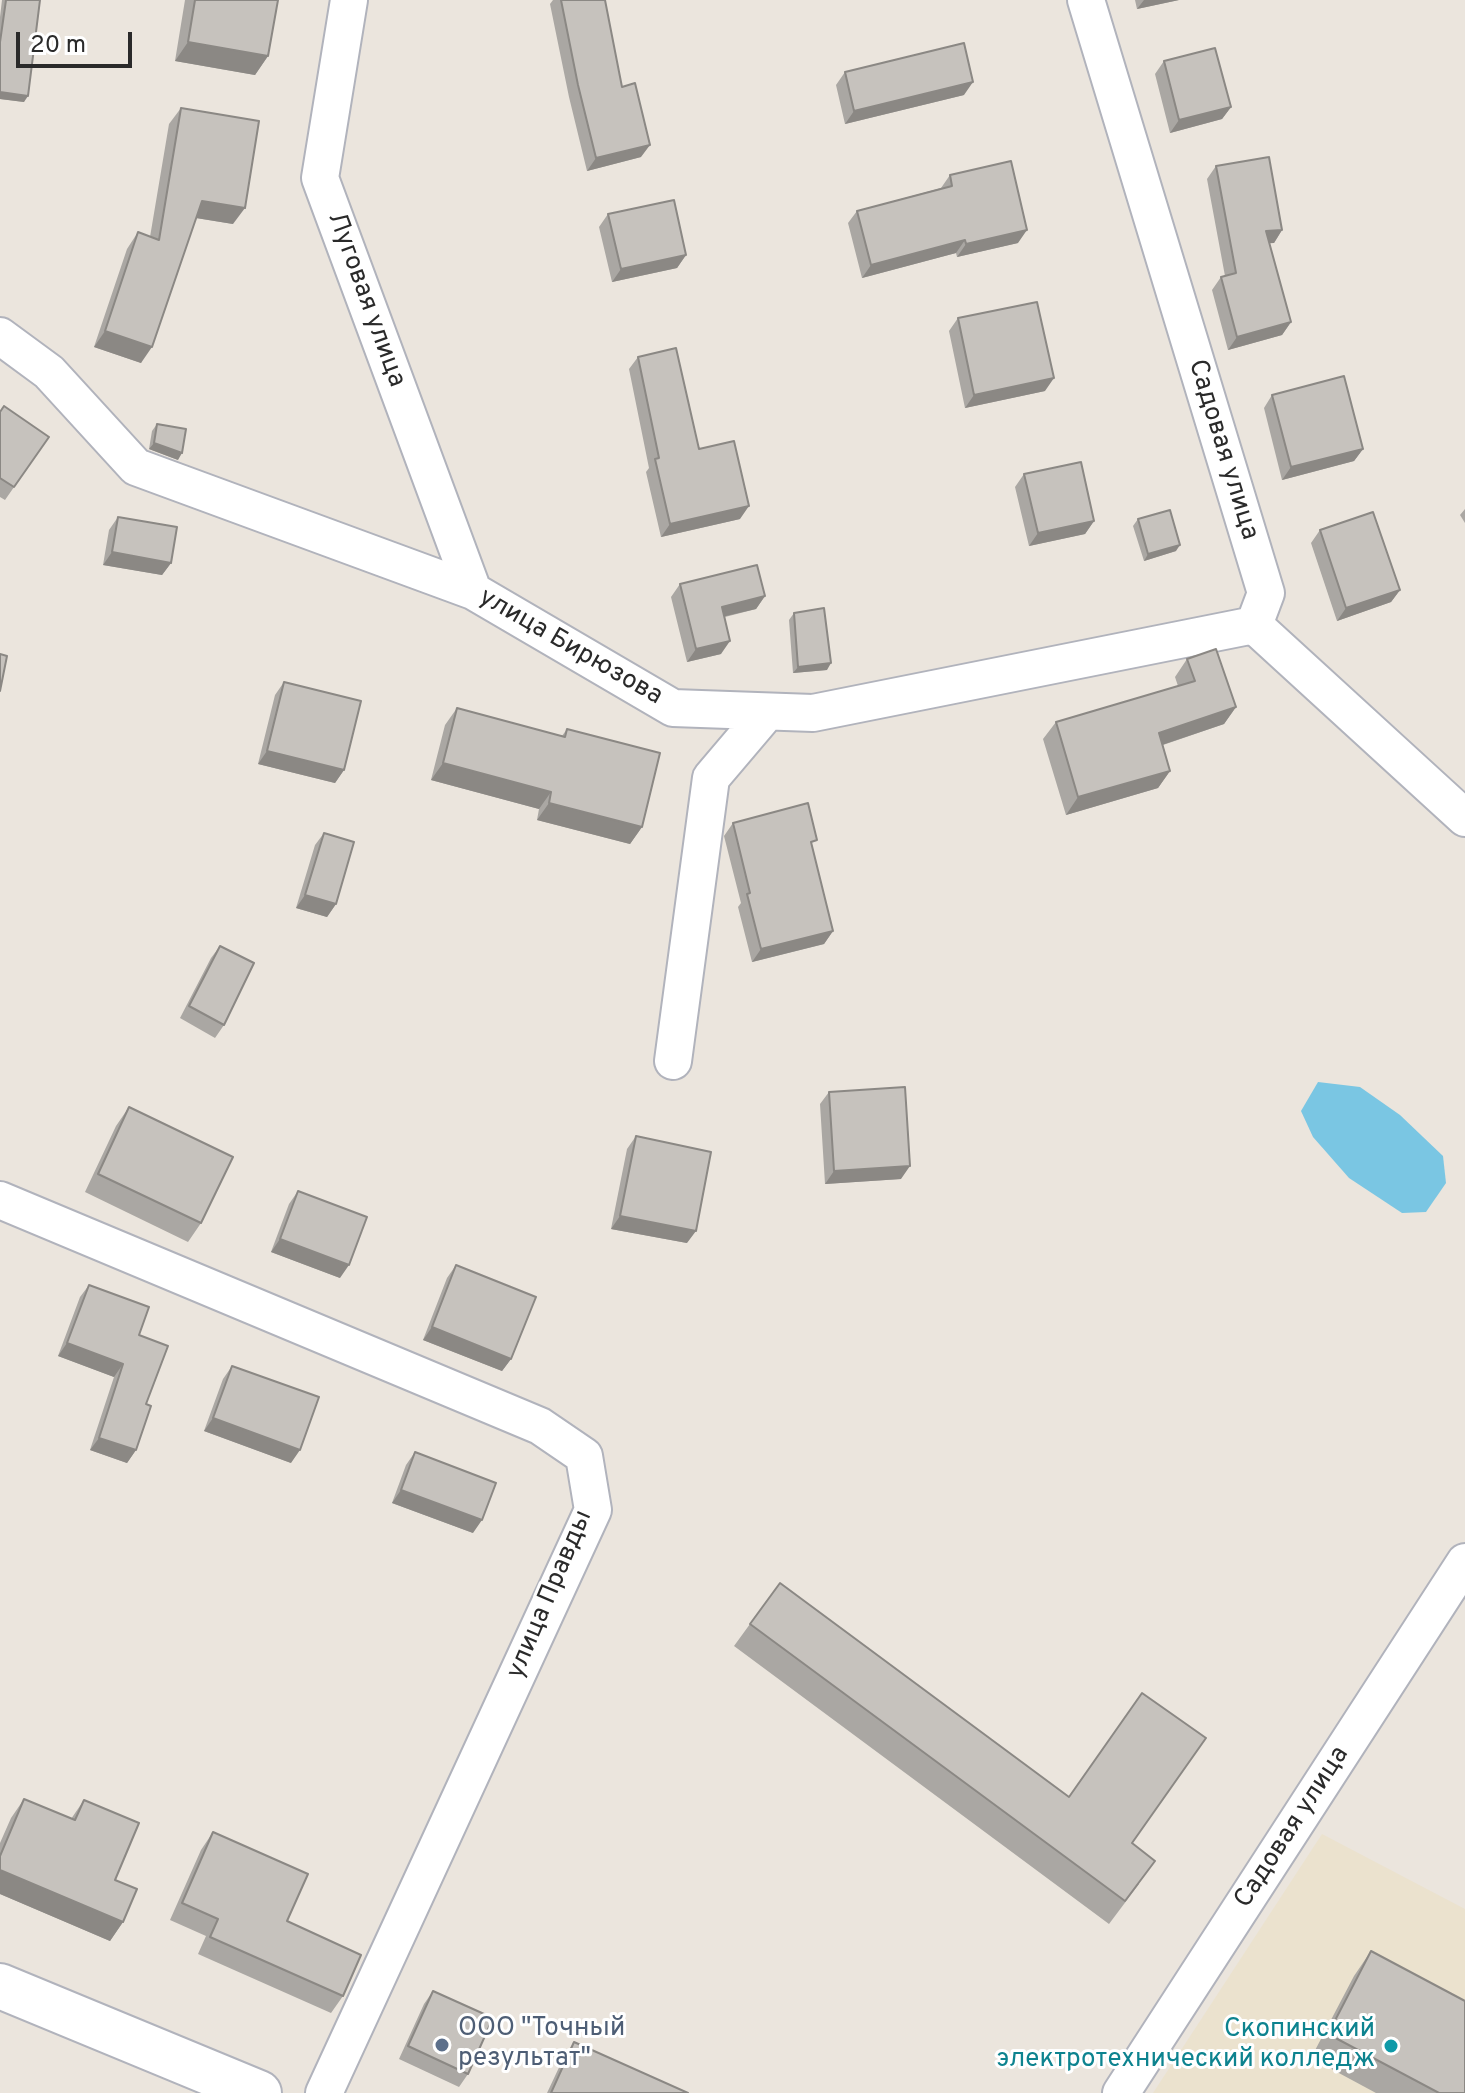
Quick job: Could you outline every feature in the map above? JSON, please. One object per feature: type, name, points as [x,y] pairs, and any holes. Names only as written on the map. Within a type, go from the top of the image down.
[{"type":"main road","points":[[0,1986],[259,2093]]},
{"type":"street","name":"Луговая улица","points":[[349,0],[320,178],[473,591]]},
{"type":"street","name":"Садовая улица","points":[[1086,0],[1266,593],[1254,625]]},
{"type":"street","name":"улица Бирюзова","points":[[0,336],[49,372],[136,467],[473,591],[673,708],[813,713],[1254,625]]},
{"type":"street","points":[[1254,625],[1465,818]]},
{"type":"street","points":[[673,1061],[711,778],[767,712]]},
{"type":"street","name":"улица Правды","points":[[0,1200],[540,1426],[584,1456],[593,1510],[324,2093]]},
{"type":"street","name":"Садовая улица","points":[[1121,2093],[1465,1562]]},
{"type":"shaded area","points":[[1322,1834],[1465,1909],[1465,2093],[1153,2093]]},
{"type":"water","points":[[1318,1082],[1360,1087],[1400,1115],[1443,1156],[1446,1183],[1426,1212],[1402,1213],[1349,1178],[1313,1137],[1301,1111]]},
{"type":"building","points":[[6,0],[40,0],[28,96],[0,92],[0,42]]},
{"type":"building","points":[[195,0],[278,0],[268,56],[188,42]]},
{"type":"building","points":[[561,0],[605,0],[622,87],[635,83],[650,145],[596,158]]},
{"type":"building","points":[[964,43],[973,82],[854,111],[845,72]]},
{"type":"building","points":[[1215,48],[1231,107],[1179,120],[1164,61]]},
{"type":"building","points":[[181,108],[259,121],[245,208],[202,201],[152,347],[105,331],[138,232],[159,240]]},
{"type":"building","points":[[1269,157],[1282,230],[1266,231],[1291,322],[1237,337],[1221,277],[1236,273],[1216,166]]},
{"type":"building","points":[[1011,161],[1027,230],[966,244],[965,240],[871,265],[857,211],[952,186],[950,175]]},
{"type":"building","points":[[674,200],[686,255],[621,269],[608,214]]},
{"type":"building","points":[[1037,302],[1054,378],[974,395],[958,318]]},
{"type":"building","points":[[676,348],[699,449],[734,441],[749,506],[670,524],[655,459],[659,458],[638,357]]},
{"type":"building","points":[[1344,376],[1363,449],[1291,467],[1272,395]]},
{"type":"building","points":[[4,406],[49,437],[14,487],[0,478],[0,412]]},
{"type":"building","points":[[157,424],[186,429],[182,453],[154,443]]},
{"type":"building","points":[[1081,462],[1094,521],[1038,533],[1024,474]]},
{"type":"building","points":[[1170,510],[1180,545],[1148,554],[1138,519]]},
{"type":"building","points":[[1373,512],[1400,590],[1346,608],[1320,530]]},
{"type":"building","points":[[118,517],[177,527],[171,563],[112,552]]},
{"type":"building","points":[[757,565],[765,596],[722,607],[730,641],[696,649],[680,584]]},
{"type":"building","points":[[824,608],[831,663],[798,667],[794,613]]},
{"type":"building","points":[[1216,649],[1236,707],[1159,733],[1170,771],[1078,797],[1056,722],[1195,681],[1187,659]]},
{"type":"building","points":[[0,654],[7,656],[0,691]]},
{"type":"building","points":[[284,682],[361,701],[344,770],[267,751]]},
{"type":"building","points":[[457,708],[565,737],[567,729],[660,753],[642,827],[549,803],[551,792],[443,763]]},
{"type":"building","points":[[808,803],[817,840],[811,842],[833,931],[761,949],[733,823]]},
{"type":"building","points":[[324,833],[354,842],[336,904],[305,895]]},
{"type":"building","points":[[220,946],[254,963],[224,1025],[189,1006]]},
{"type":"building","points":[[905,1087],[910,1166],[834,1171],[829,1092]]},
{"type":"building","points":[[129,1107],[233,1157],[201,1223],[98,1174]]},
{"type":"building","points":[[636,1136],[711,1152],[696,1231],[620,1216]]},
{"type":"building","points":[[298,1191],[367,1217],[349,1265],[280,1239]]},
{"type":"building","points":[[456,1265],[536,1297],[511,1359],[432,1327]]},
{"type":"building","points":[[89,1285],[149,1307],[139,1335],[168,1346],[146,1404],[151,1406],[136,1450],[99,1438],[123,1364],[67,1343]]},
{"type":"building","points":[[232,1366],[319,1397],[300,1450],[213,1418]]},
{"type":"building","points":[[415,1452],[496,1483],[482,1520],[401,1490]]},
{"type":"building","points":[[780,1583],[1069,1797],[1142,1693],[1206,1738],[1132,1843],[1155,1861],[1125,1901],[750,1624]]},
{"type":"building","points":[[24,1799],[75,1820],[84,1800],[139,1823],[115,1880],[137,1889],[123,1922],[0,1870],[0,1856]]},
{"type":"building","points":[[213,1832],[308,1874],[287,1921],[361,1955],[343,1996],[210,1937],[218,1919],[182,1903]]},
{"type":"building","name":"Скопинский электротехнический колледж","points":[[1371,1951],[1465,2001],[1465,2093],[1439,2093],[1328,2034]]},
{"type":"building","name":"ООО \"Точный результат\"","points":[[433,1991],[493,2018],[468,2074],[408,2046]]},
{"type":"building","points":[[574,2042],[688,2093],[551,2093]]},
{"type":"place","name":"ООО \"Точный результат\"","points":[[442,2045]]},
{"type":"place","name":"Скопинский электротехнический колледж","points":[[1391,2046]]}]
